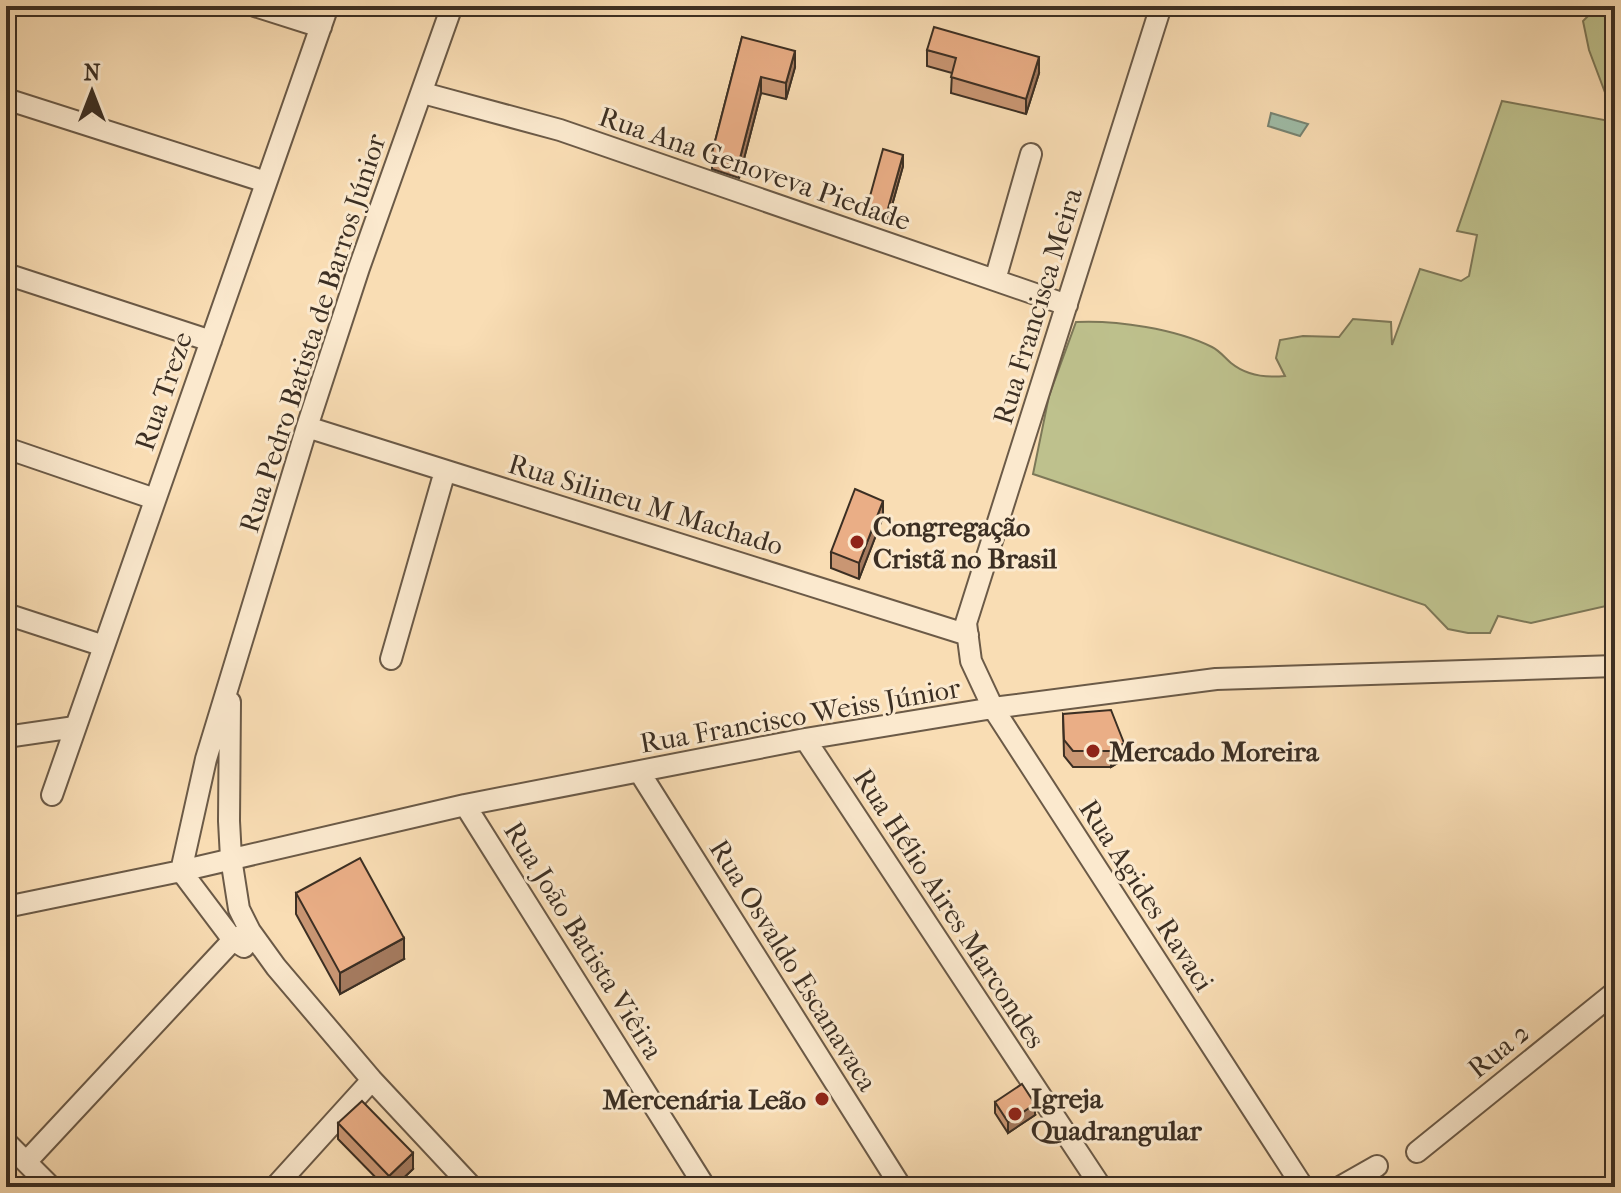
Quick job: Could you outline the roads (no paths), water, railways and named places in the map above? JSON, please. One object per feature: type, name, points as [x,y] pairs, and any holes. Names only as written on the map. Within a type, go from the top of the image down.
[{"type":"street","points":[[255,6],[321,27]]},
{"type":"street","name":"Rua Treze","points":[[52,795],[328,6]]},
{"type":"street","name":"Rua Pedro Batista de Barros Júnior","points":[[181,871],[206,759],[307,427],[359,268],[452,6]]},
{"type":"street","name":"Rua Francisca Meira","points":[[967,629],[1161,6]]},
{"type":"street","name":"Rua Ana Genoveva Piedade","points":[[423,93],[560,130],[1067,305]]},
{"type":"street","points":[[6,99],[266,182]]},
{"type":"street","points":[[995,280],[1031,154]]},
{"type":"street","points":[[6,274],[211,341]]},
{"type":"street","name":"Rua Silineu M Machado","points":[[307,427],[967,629]]},
{"type":"street","points":[[6,448],[155,499]]},
{"type":"street","points":[[391,659],[445,471]]},
{"type":"street","points":[[6,614],[104,646]]},
{"type":"street","name":"Rua Agides Ravaci","points":[[967,629],[971,661],[993,708],[1303,1187]]},
{"type":"street","name":"Rua Francisco Weiss Júnior","points":[[6,907],[181,871],[465,805],[805,739],[993,708],[1216,679],[1615,666]]},
{"type":"street","name":"Rua Pedro Batista de Barros Júnior","points":[[230,678],[229,821],[241,936]]},
{"type":"street","points":[[6,737],[75,727]]},
{"type":"street","name":"Rua Hélio Aires Marcondes","points":[[805,739],[1101,1187]]},
{"type":"street","name":"Rua Osvaldo Escanavaca","points":[[640,773],[901,1187]]},
{"type":"street","name":"Rua João Batista Viêira","points":[[465,805],[705,1187]]},
{"type":"street","points":[[181,871],[241,936],[276,967],[372,1080],[472,1187]]},
{"type":"street","points":[[27,1161],[241,936]]},
{"type":"street","name":"Rua 2","points":[[1417,1152],[1615,992]]},
{"type":"street","points":[[275,1187],[372,1080]]},
{"type":"street","points":[[6,1142],[51,1187]]},
{"type":"street","points":[[1340,1187],[1377,1166]]},
{"type":"place","name":"Congregação Cristã no Brasil","points":[[857,542]]},
{"type":"place","name":"Mercado Moreira","points":[[1093,751]]},
{"type":"place","name":"Mercenária Leão","points":[[822,1099]]},
{"type":"place","name":"Igreja Quadrangular","points":[[1015,1114]]}]
